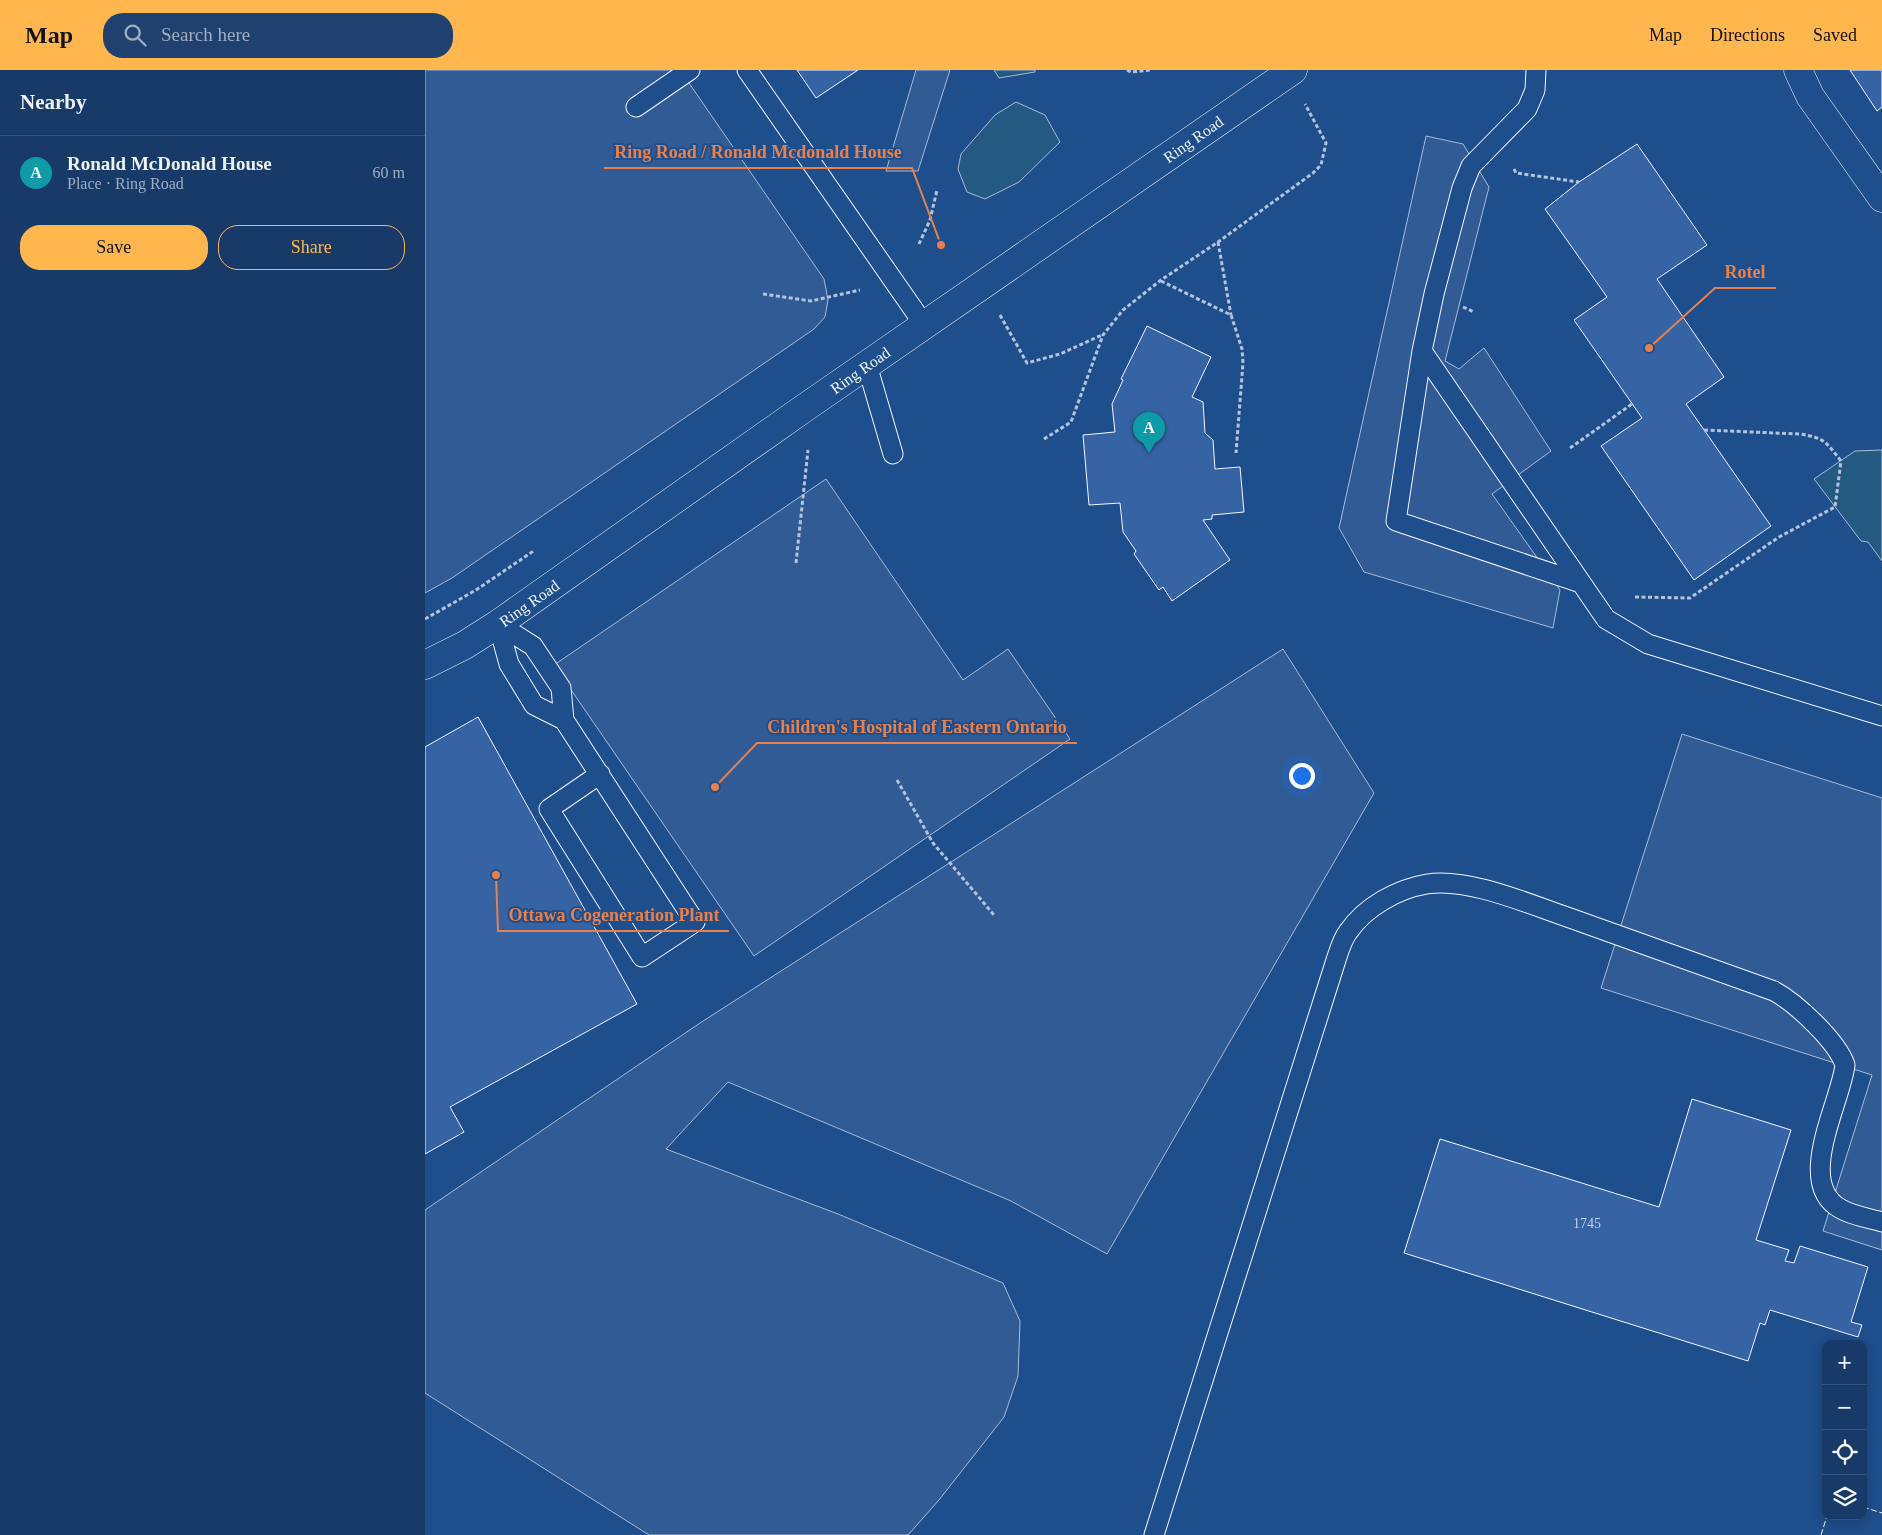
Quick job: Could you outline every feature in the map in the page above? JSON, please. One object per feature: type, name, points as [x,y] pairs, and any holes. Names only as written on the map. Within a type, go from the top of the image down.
[{"type":"street","points":[[1798,70],[1811,96],[1882,198]]},
{"type":"street","name":"Ring Road","points":[[425,665],[465,645],[499,624],[1291,72]]},
{"type":"lane","points":[[636,107],[690,70]]},
{"type":"lane","points":[[747,70],[925,326]]},
{"type":"lane","points":[[1536,70],[1535,90],[1527,109],[1471,166],[1463,188],[1434,294],[1421,351],[1396,521],[1581,583]]},
{"type":"lane","points":[[1421,351],[1606,620],[1648,644],[1882,716]]},
{"type":"lane","points":[[867,366],[893,454]]},
{"type":"lane","points":[[499,624],[509,664],[534,705],[564,720]]},
{"type":"lane","points":[[499,624],[533,646],[561,688],[564,720],[600,774],[695,922],[642,957],[549,809],[600,774]]},
{"type":"lane","points":[[1154,1535],[1336,960],[1347,933],[1373,906],[1398,892],[1429,884],[1466,886],[1493,892],[1665,951],[1774,991],[1785,997],[1831,1042],[1840,1053],[1845,1064],[1821,1148],[1821,1175],[1825,1192],[1834,1204],[1842,1210],[1882,1222]]},
{"type":"path","points":[[1127,70],[1131,72],[1151,70]]},
{"type":"path","points":[[1044,439],[1071,422],[1103,335],[1123,310],[1161,280],[1219,242],[1313,173],[1321,164],[1326,143],[1291,72]]},
{"type":"path","points":[[1499,139],[1516,173],[1579,182]]},
{"type":"path","points":[[919,244],[930,220],[937,190]]},
{"type":"path","points":[[1219,242],[1231,315],[1242,349],[1243,363],[1236,453]]},
{"type":"path","points":[[1161,280],[1231,315]]},
{"type":"path","points":[[763,294],[811,301],[859,290]]},
{"type":"path","points":[[999,313],[1027,364],[1060,354],[1103,335]]},
{"type":"path","points":[[1570,448],[1632,404]]},
{"type":"path","points":[[1627,598],[1690,598],[1779,537],[1835,507],[1841,461],[1825,441],[1815,436],[1800,434],[1705,430]]},
{"type":"path","points":[[796,563],[808,446]]},
{"type":"path","points":[[897,780],[933,843],[994,915]]},
{"type":"shaded area","points":[[425,70],[680,70],[824,279],[828,300],[825,317],[814,329],[452,578],[425,593]]},
{"type":"shaded area","points":[[916,70],[950,70],[918,171],[886,171]]},
{"type":"shaded area","points":[[994,70],[1035,70],[1035,72],[999,78]]},
{"type":"shaded area","points":[[1016,102],[1045,115],[1060,142],[1019,182],[985,199],[967,192],[958,169],[961,154],[995,115]]},
{"type":"shaded area","points":[[1426,136],[1463,144],[1489,187],[1445,361],[1459,369],[1484,348],[1551,451],[1492,494],[1560,590],[1553,628],[1364,572],[1339,528]]},
{"type":"shaded area","points":[[1882,450],[1882,561],[1868,542],[1861,541],[1814,479],[1855,451]]},
{"type":"shaded area","points":[[826,479],[963,680],[1008,649],[1070,739],[754,956],[554,665]]},
{"type":"shaded area","points":[[1283,649],[1374,793],[1107,1254],[1011,1201],[728,1082],[666,1149],[838,1214],[1003,1283],[1020,1321],[1018,1376],[1004,1417],[939,1500],[908,1535],[649,1535],[425,1393],[425,1210],[700,1023]]},
{"type":"shaded area","points":[[1682,734],[1882,798],[1882,1250],[1823,1231],[1872,1075],[1601,988]]},
{"type":"building","points":[[797,70],[858,70],[816,98]]},
{"type":"building","points":[[1850,70],[1882,70],[1882,107],[1877,111]]},
{"type":"building","points":[[1637,144],[1707,245],[1657,279],[1724,377],[1686,404],[1771,526],[1694,580],[1601,446],[1642,418],[1574,320],[1607,297],[1545,209],[1579,182]]},
{"type":"building","points":[[1147,326],[1211,357],[1192,397],[1203,402],[1205,433],[1213,440],[1215,469],[1240,467],[1244,512],[1212,515],[1212,519],[1203,520],[1230,560],[1172,601],[1163,587],[1159,590],[1134,554],[1136,551],[1123,532],[1120,503],[1089,505],[1083,435],[1115,432],[1112,404],[1123,380],[1121,379]]},
{"type":"building","points":[[478,717],[637,1004],[450,1107],[464,1132],[425,1154],[425,747]]},
{"type":"building","points":[[1692,1099],[1791,1130],[1756,1240],[1789,1250],[1785,1261],[1794,1263],[1800,1246],[1868,1267],[1851,1322],[1862,1325],[1858,1337],[1770,1310],[1765,1325],[1760,1323],[1748,1361],[1404,1253],[1440,1139],[1659,1207]]},
{"type":"fence","points":[[1867,1508],[1882,1513]]},
{"type":"fence","points":[[1821,1535],[1826,1520]]},
{"type":"place","name":"Ring Road / Ronald Mcdonald House","points":[[941,245]]},
{"type":"place","name":"Rotel","points":[[1649,348]]},
{"type":"place","name":"Ronald McDonald House","points":[[1149,453]]},
{"type":"place","name":"Children's Hospital of Eastern Ontario","points":[[715,787]]},
{"type":"place","name":"Ottawa Cogeneration Plant","points":[[496,875]]}]
